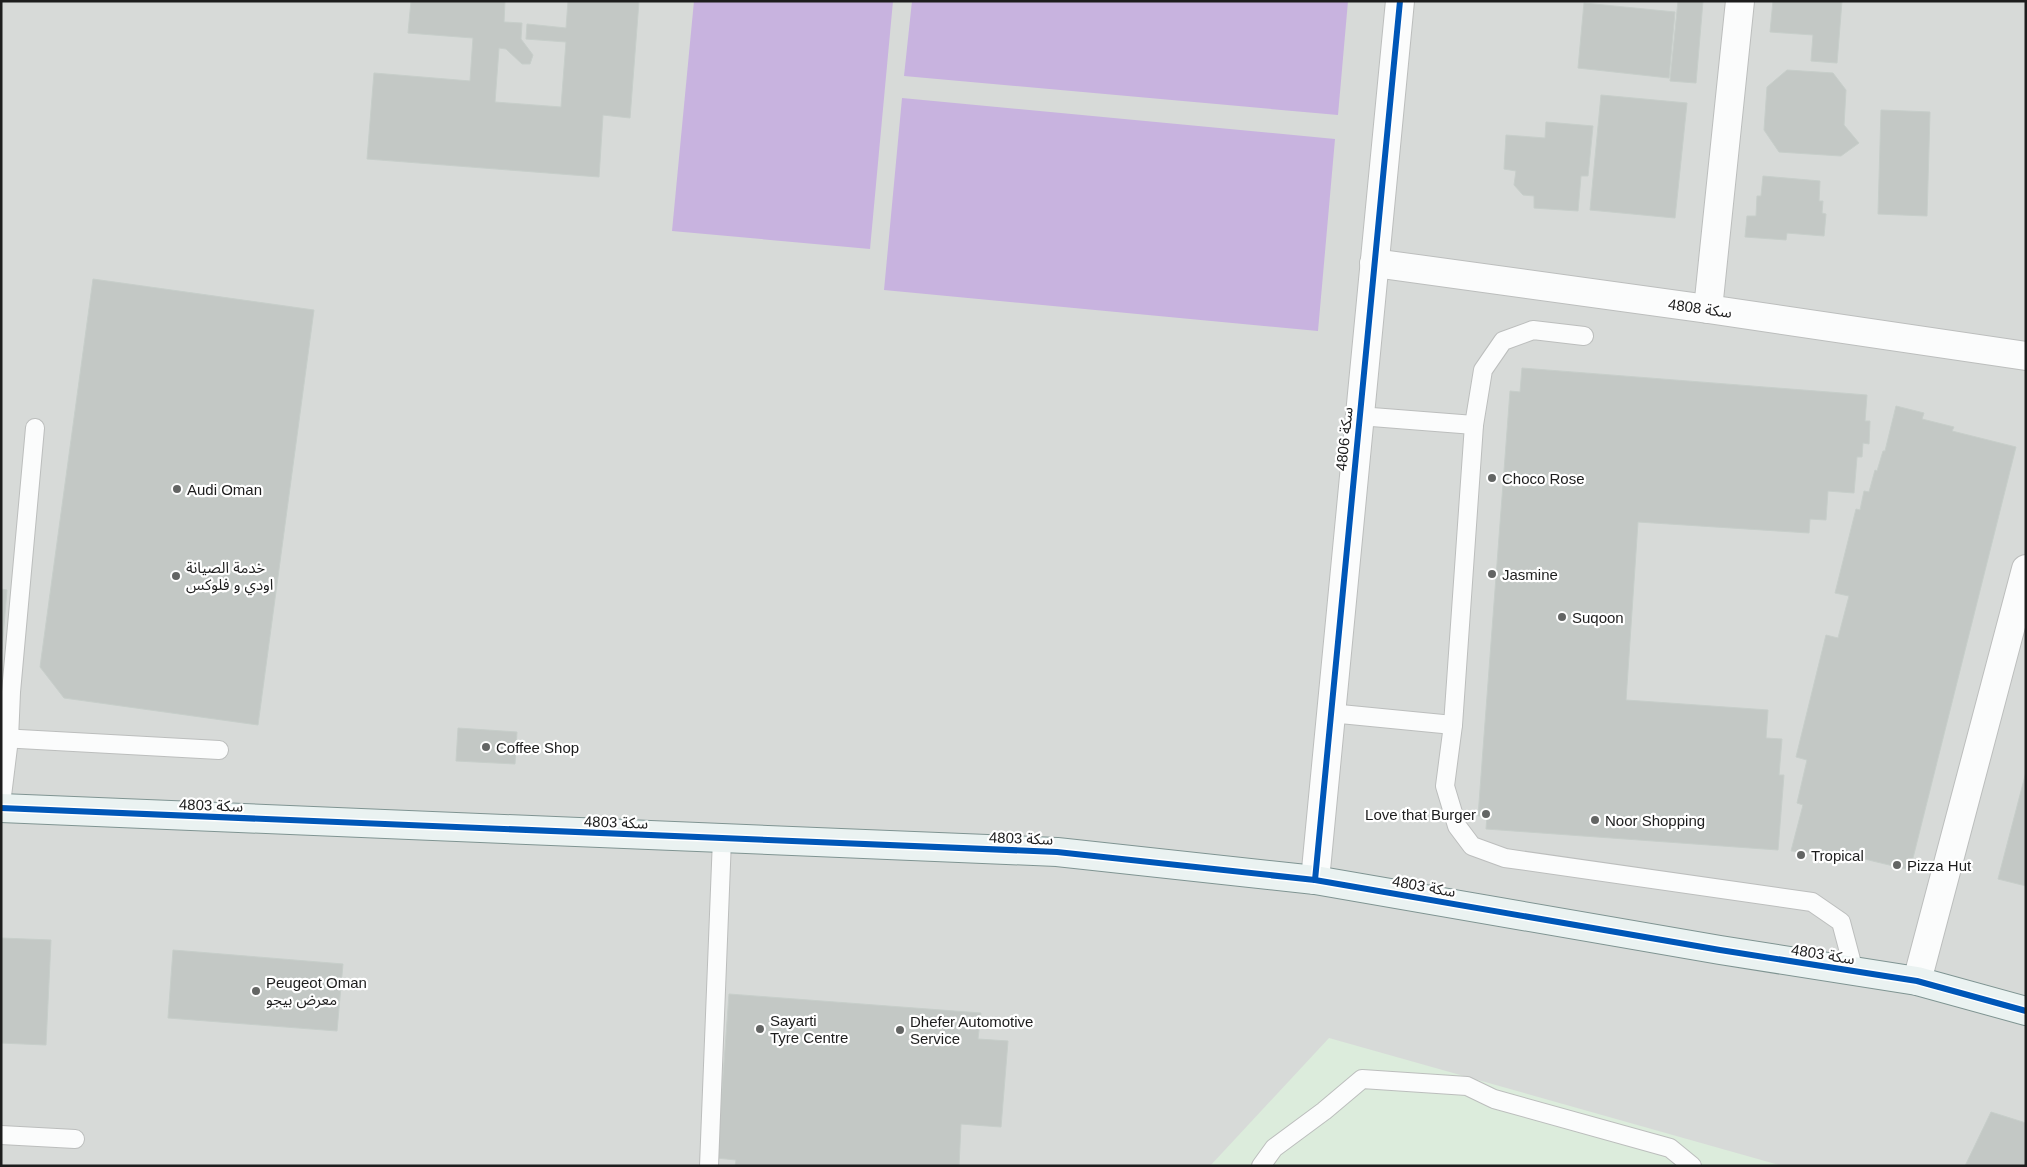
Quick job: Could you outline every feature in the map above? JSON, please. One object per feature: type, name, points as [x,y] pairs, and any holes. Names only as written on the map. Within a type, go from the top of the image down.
[{"type":"street","name":"سكة 4806","points":[[1315,880],[1400,1]]},
{"type":"street","points":[[1708,309],[1740,1]]},
{"type":"street","name":"سكة 4808","points":[[1374,263],[1708,309],[2026,356]]},
{"type":"street","points":[[1917,981],[2026,569]]},
{"type":"street","name":"سكة 4803","points":[[1,808],[1057,852],[1315,880],[1720,950],[1917,981],[2026,1011]]},
{"type":"lane","points":[[1584,336],[1532,330],[1503,341],[1483,370],[1474,425],[1453,725],[1445,786],[1457,826],[1472,846],[1505,858],[1812,902],[1840,922],[1854,971]]},
{"type":"lane","points":[[1359,416],[1474,425]]},
{"type":"lane","points":[[1,804],[6,692],[35,428]]},
{"type":"lane","points":[[1330,714],[1453,725]]},
{"type":"lane","points":[[5,738],[219,750]]},
{"type":"lane","points":[[709,1166],[722,839]]},
{"type":"lane","points":[[1261,1166],[1274,1148],[1324,1111],[1362,1079],[1467,1086],[1494,1099],[1670,1148],[1692,1166]]},
{"type":"lane","points":[[1,1136],[76,1139]]},
{"type":"shaded area","points":[[1,1],[2026,1],[2026,1166],[1,1166]]},
{"type":"shaded area","points":[[694,1],[893,1],[870,249],[672,231]]},
{"type":"shaded area","points":[[912,1],[1348,1],[1338,115],[904,76]]},
{"type":"shaded area","points":[[902,98],[1335,139],[1318,331],[884,290]]},
{"type":"shaded area","points":[[1329,1038],[1783,1166],[1210,1166]]},
{"type":"building","points":[[411,1],[505,1],[504,22],[522,23],[521,39],[533,55],[530,64],[522,64],[506,49],[499,48],[495,102],[561,107],[566,42],[526,39],[527,24],[566,28],[568,1],[639,1],[630,118],[603,115],[599,177],[367,159],[374,73],[470,81],[473,38],[408,33]]},
{"type":"building","points":[[1678,1],[1703,1],[1696,83],[1670,81]]},
{"type":"building","points":[[1773,1],[1842,1],[1837,63],[1811,61],[1813,35],[1770,32]]},
{"type":"building","points":[[1584,3],[1675,12],[1669,78],[1578,68]]},
{"type":"building","points":[[1787,70],[1833,73],[1846,90],[1844,125],[1859,143],[1841,156],[1779,152],[1764,130],[1767,87]]},
{"type":"building","points":[[1601,95],[1687,103],[1675,218],[1590,210]]},
{"type":"building","points":[[1881,110],[1930,112],[1927,216],[1878,214]]},
{"type":"building","points":[[1546,122],[1593,126],[1588,176],[1581,176],[1578,211],[1534,208],[1534,196],[1523,195],[1514,185],[1516,171],[1504,169],[1506,135],[1545,138]]},
{"type":"building","points":[[1763,176],[1820,181],[1819,201],[1823,201],[1822,213],[1826,214],[1824,236],[1787,233],[1786,240],[1745,237],[1747,216],[1756,216],[1757,196],[1761,196]]},
{"type":"building","name":"Audi Oman","points":[[93,279],[314,310],[258,725],[64,698],[40,667]]},
{"type":"building","name":"Suqoon","points":[[1522,368],[1867,395],[1865,421],[1870,421],[1869,444],[1863,443],[1862,457],[1857,457],[1854,493],[1828,491],[1826,520],[1810,519],[1809,533],[1638,522],[1626,700],[1768,710],[1766,738],[1782,739],[1779,775],[1784,775],[1778,850],[1486,829],[1487,816],[1478,816],[1510,391],[1520,392]]},
{"type":"building","points":[[1896,406],[1924,413],[1922,419],[1954,427],[1952,431],[2016,447],[1910,870],[1848,855],[1791,851],[1803,805],[1797,803],[1807,760],[1796,757],[1826,635],[1838,638],[1849,596],[1835,593],[1856,509],[1860,510],[1864,491],[1869,492],[1875,470],[1877,471],[1883,451],[1885,451]]},
{"type":"building","points":[[1,589],[7,590],[2,649],[1,649]]},
{"type":"building","name":"Coffee Shop","points":[[458,728],[517,732],[515,764],[456,761]]},
{"type":"building","points":[[2026,772],[2026,886],[1998,879]]},
{"type":"building","points":[[1,938],[51,940],[46,1045],[1,1043]]},
{"type":"building","name":"Peugeot Oman معرض بيجو","points":[[173,950],[343,964],[337,1031],[168,1018]]},
{"type":"building","points":[[729,994],[981,1013],[978,1039],[1008,1041],[1001,1127],[961,1124],[959,1166],[735,1166],[736,1160],[717,1158]]},
{"type":"building","points":[[1991,1112],[2026,1123],[2026,1166],[1965,1166]]},
{"type":"cycle path","points":[[1315,880],[1400,1]]},
{"type":"cycle path","points":[[1,808],[1057,852],[1315,880],[1720,950],[1917,981],[2026,1011]]},
{"type":"place","name":"Choco Rose","points":[[1492,478]]},
{"type":"place","name":"Audi Oman","points":[[177,489]]},
{"type":"place","name":"Jasmine","points":[[1492,574]]},
{"type":"place","name":"خدمة الصيانة اودي و فلوكس","points":[[176,576]]},
{"type":"place","name":"Suqoon","points":[[1562,617]]},
{"type":"place","name":"Coffee Shop","points":[[486,747]]},
{"type":"place","name":"Love that Burger","points":[[1486,814]]},
{"type":"place","name":"Noor Shopping","points":[[1595,820]]},
{"type":"place","name":"Tropical","points":[[1801,855]]},
{"type":"place","name":"Pizza Hut","points":[[1897,865]]},
{"type":"place","name":"Peugeot Oman معرض بيجو","points":[[256,991]]},
{"type":"place","name":"Sayarti Tyre Centre","points":[[760,1029]]},
{"type":"place","name":"Dhefer Automotive Service","points":[[900,1030]]}]
